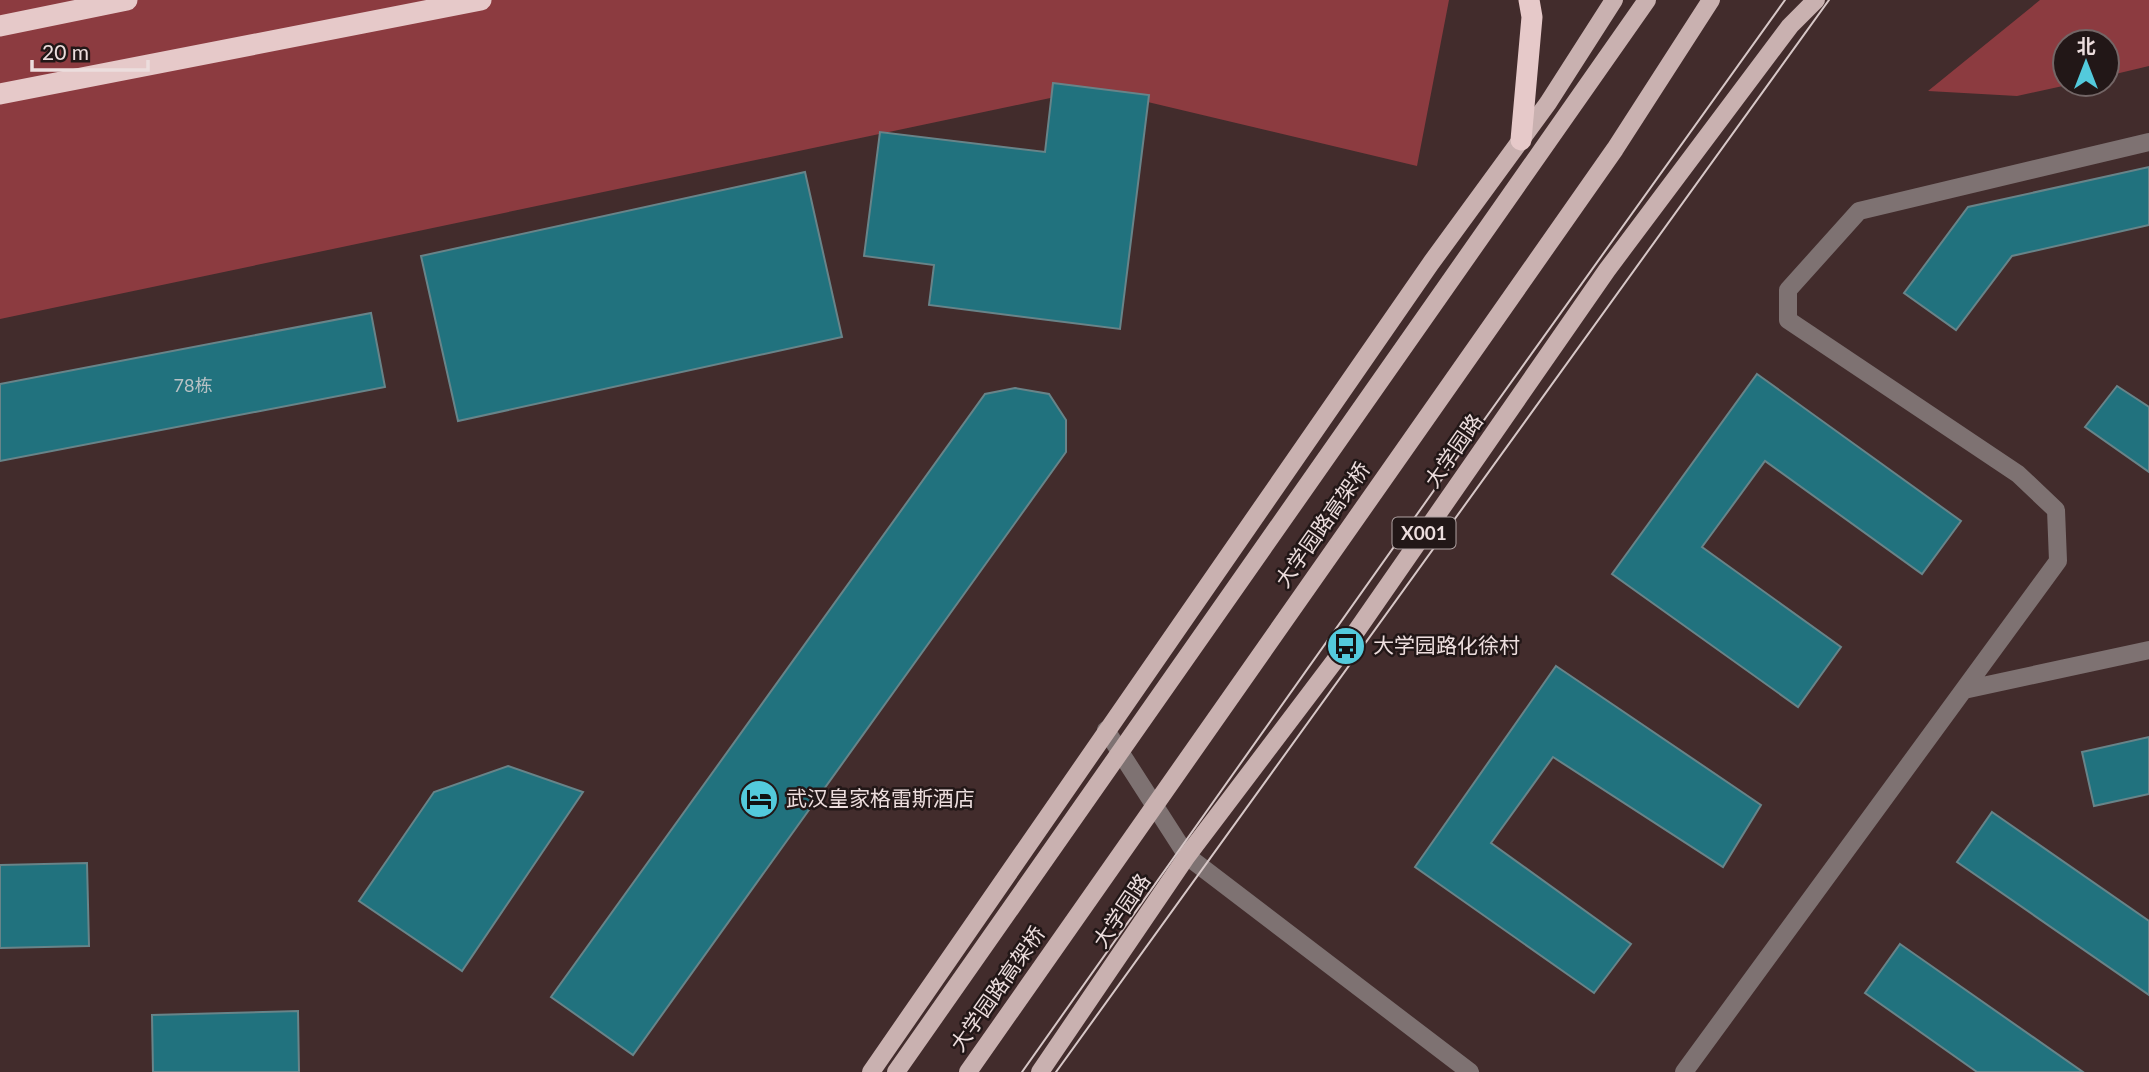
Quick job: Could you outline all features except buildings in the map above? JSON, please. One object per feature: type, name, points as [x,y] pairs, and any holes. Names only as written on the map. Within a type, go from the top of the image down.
[{"type":"highway","points":[[0,26],[127,0]]},
{"type":"highway","points":[[0,94],[481,0]]},
{"type":"highway","points":[[1521,140],[1532,17],[1529,0]]},
{"type":"main road","points":[[871,1072],[1431,263],[1521,140],[1614,0]]},
{"type":"main road","points":[[896,1072],[1647,0]]},
{"type":"main road","name":"大学园路高架桥","points":[[968,1072],[1607,160],[1711,0]]},
{"type":"main road","name":"大学园路","points":[[1040,1072],[1187,856],[1346,646],[1607,270],[1790,26],[1816,0]]},
{"type":"street","points":[[1684,1072],[2058,561],[2056,510],[2018,474],[1788,320],[1788,290],[1859,211],[2149,142]]},
{"type":"street","points":[[1964,690],[2149,650]]},
{"type":"street","points":[[1106,730],[1187,856],[1470,1072]]},
{"type":"shaded area","points":[[0,0],[1449,0],[1417,166],[1093,89],[0,319]]},
{"type":"shaded area","points":[[2040,0],[2149,0],[2149,66],[2121,73],[2121,28],[2051,28],[2051,89],[2017,96],[1928,91]]},
{"type":"tram line","points":[[1022,1072],[1785,0]]},
{"type":"tram line","points":[[1056,1072],[1829,0]]},
{"type":"place","name":"大学园路化徐村","points":[[1346,646]]},
{"type":"place","name":"武汉皇家格雷斯酒店","points":[[759,799]]}]
